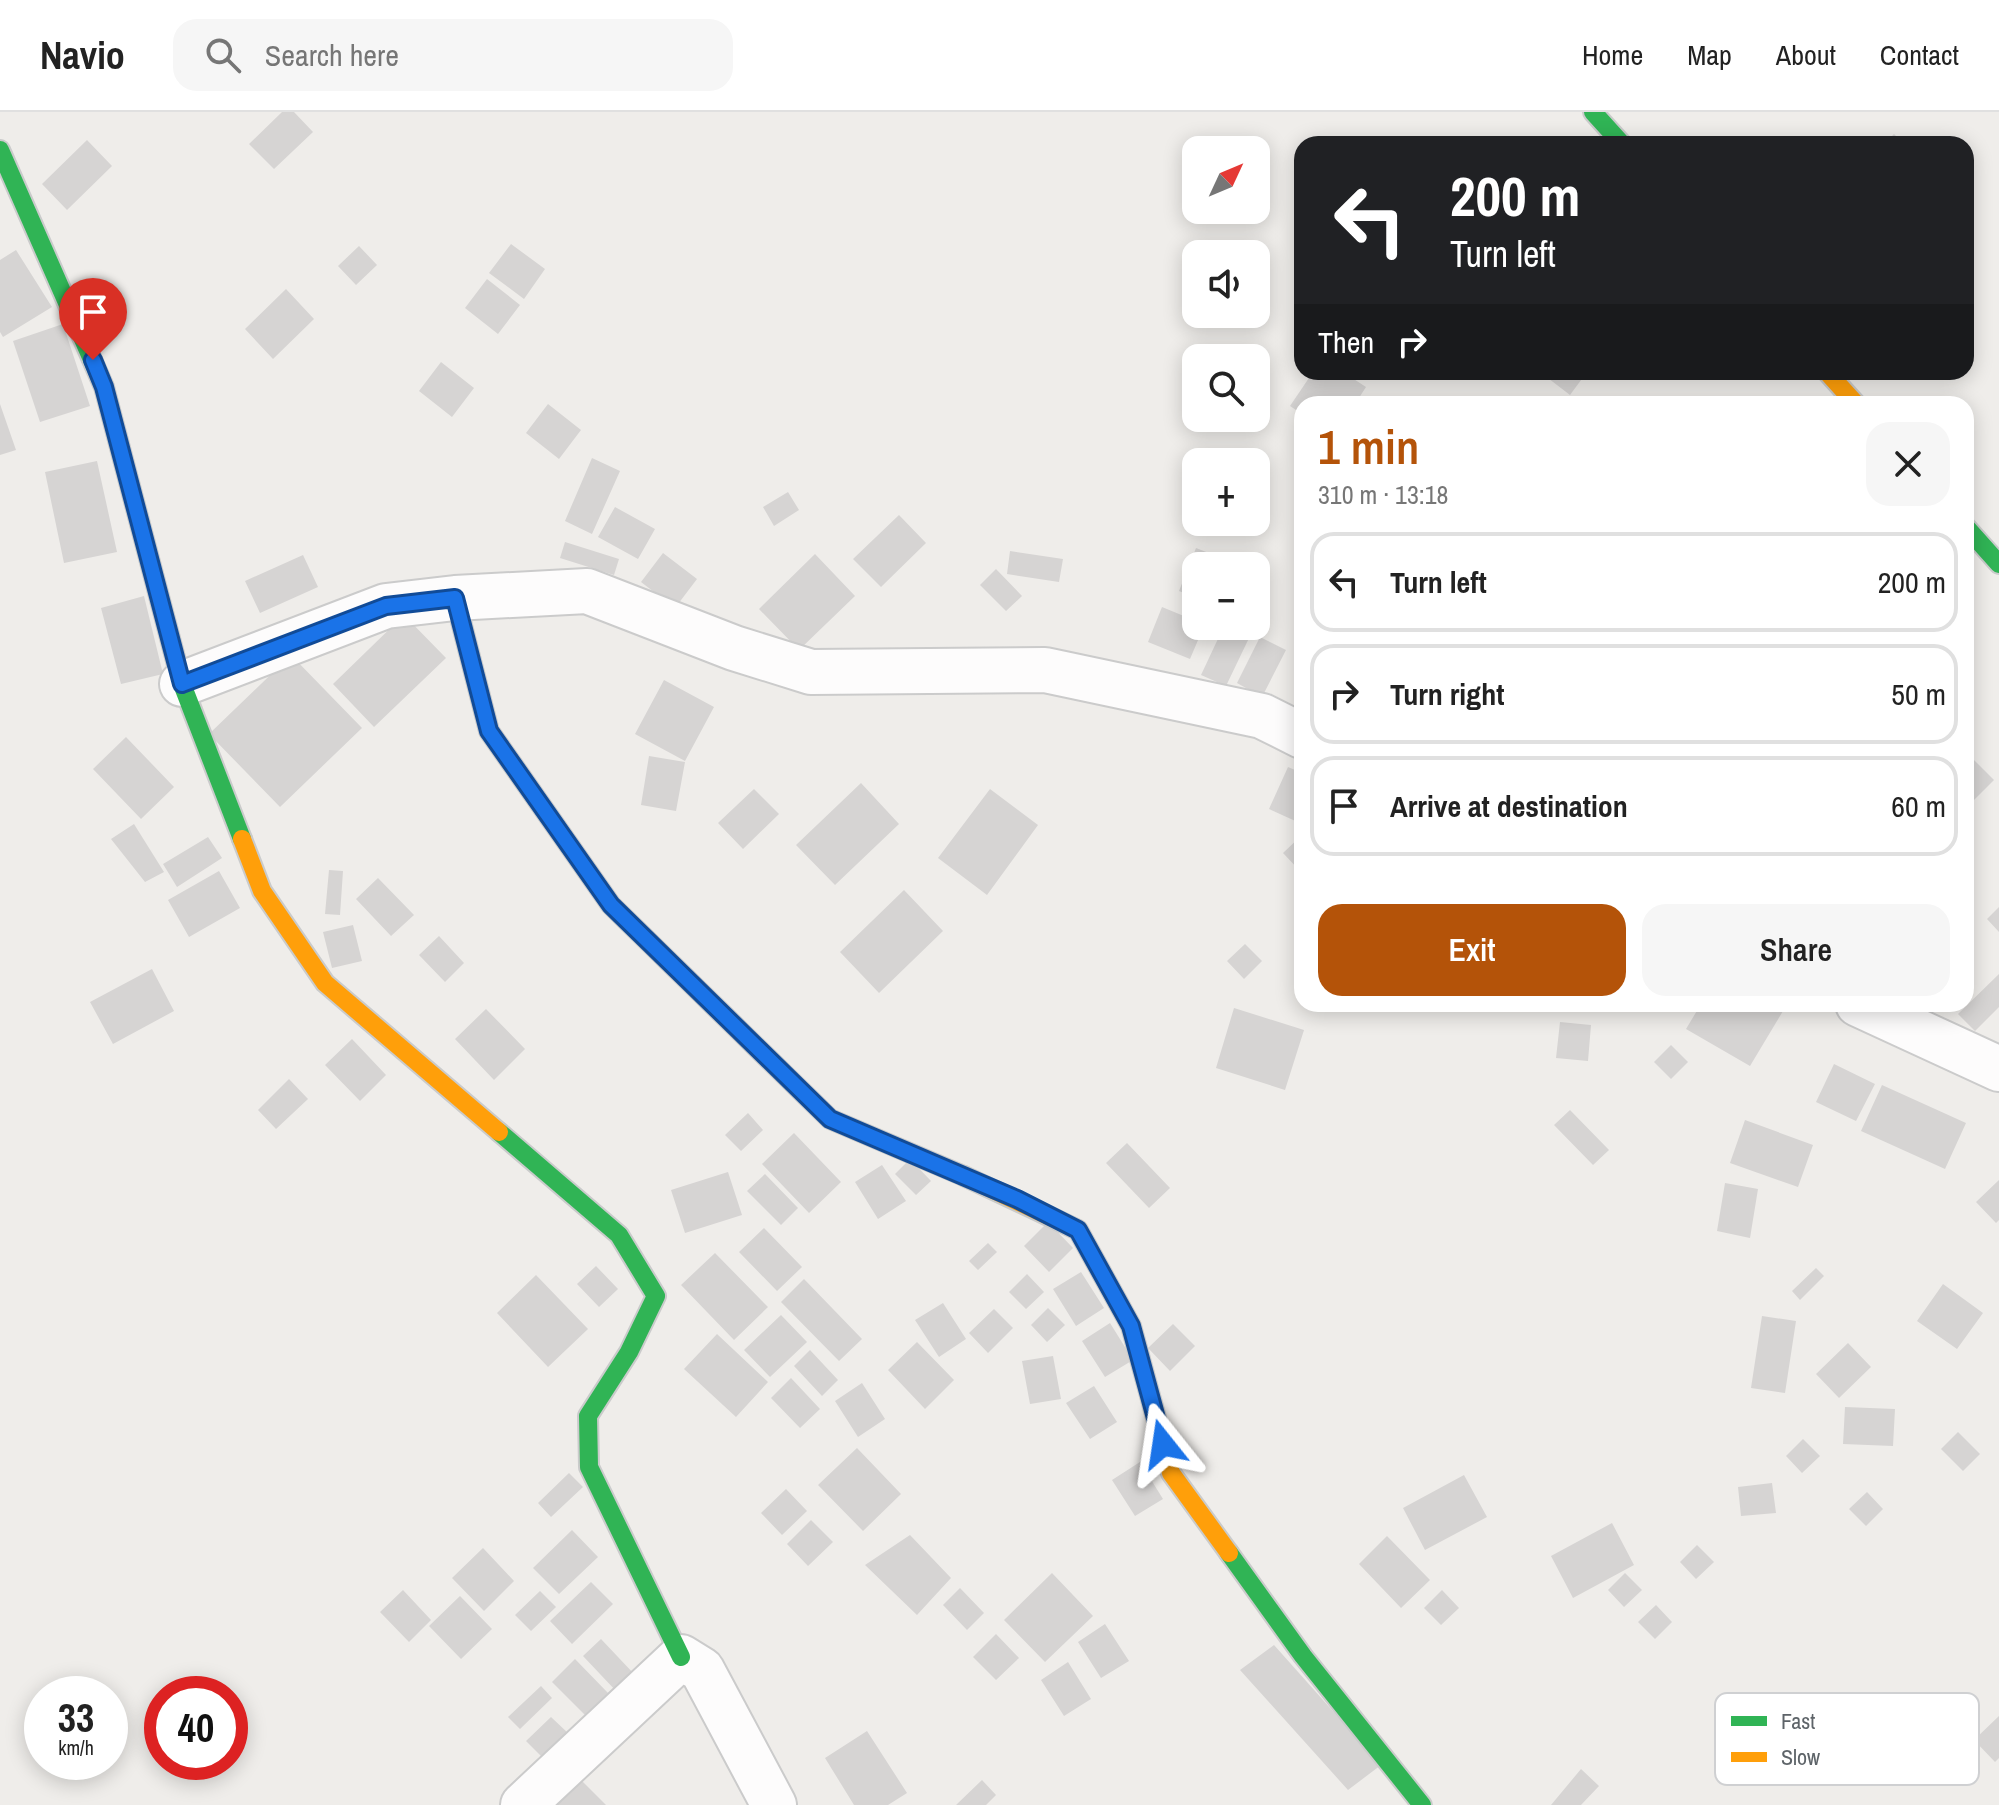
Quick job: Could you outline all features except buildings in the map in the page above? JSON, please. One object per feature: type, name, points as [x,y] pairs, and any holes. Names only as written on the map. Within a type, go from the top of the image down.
[{"type":"street","points":[[1593,112],[1615,136]]},
{"type":"street","points":[[0,150],[104,387],[182,684],[262,891],[325,983],[619,1235],[656,1296],[629,1352],[588,1416],[589,1467],[681,1657],[702,1670],[774,1805]]},
{"type":"street","points":[[1834,380],[1849,396]]},
{"type":"street","points":[[1974,536],[1999,564]]},
{"type":"street","points":[[182,684],[386,606],[455,598],[587,591],[734,648],[811,672],[1045,670],[1262,716],[1294,732]]},
{"type":"street","points":[[455,598],[489,731],[611,905],[830,1119],[1017,1199],[1078,1230],[1131,1326],[1171,1473],[1303,1656],[1422,1805]]},
{"type":"street","points":[[1875,1012],[1999,1069]]},
{"type":"street","points":[[523,1805],[681,1657]]},
{"type":"traffic: fast","points":[[1593,112],[1615,136]]},
{"type":"traffic: fast","points":[[0,150],[104,387],[182,684],[242,839]]},
{"type":"traffic: fast","points":[[1974,536],[1999,564]]},
{"type":"traffic: fast","points":[[455,598],[489,731],[611,905],[830,1119],[964,1176]]},
{"type":"traffic: fast","points":[[499,1132],[619,1235],[656,1296],[629,1352],[588,1416],[589,1467],[681,1657]]},
{"type":"traffic: fast","points":[[1229,1553],[1303,1656],[1422,1805]]},
{"type":"traffic: slow","points":[[1834,380],[1849,396]]},
{"type":"traffic: slow","points":[[242,839],[262,891],[325,983],[499,1132]]},
{"type":"traffic: slow","points":[[964,1176],[1078,1230],[1131,1326],[1171,1473],[1229,1553]]},
{"type":"route","points":[[93,360],[104,387],[182,684],[386,606],[455,598],[489,731],[611,905],[830,1119],[1017,1199],[1078,1230],[1131,1326],[1163,1444]]}]
